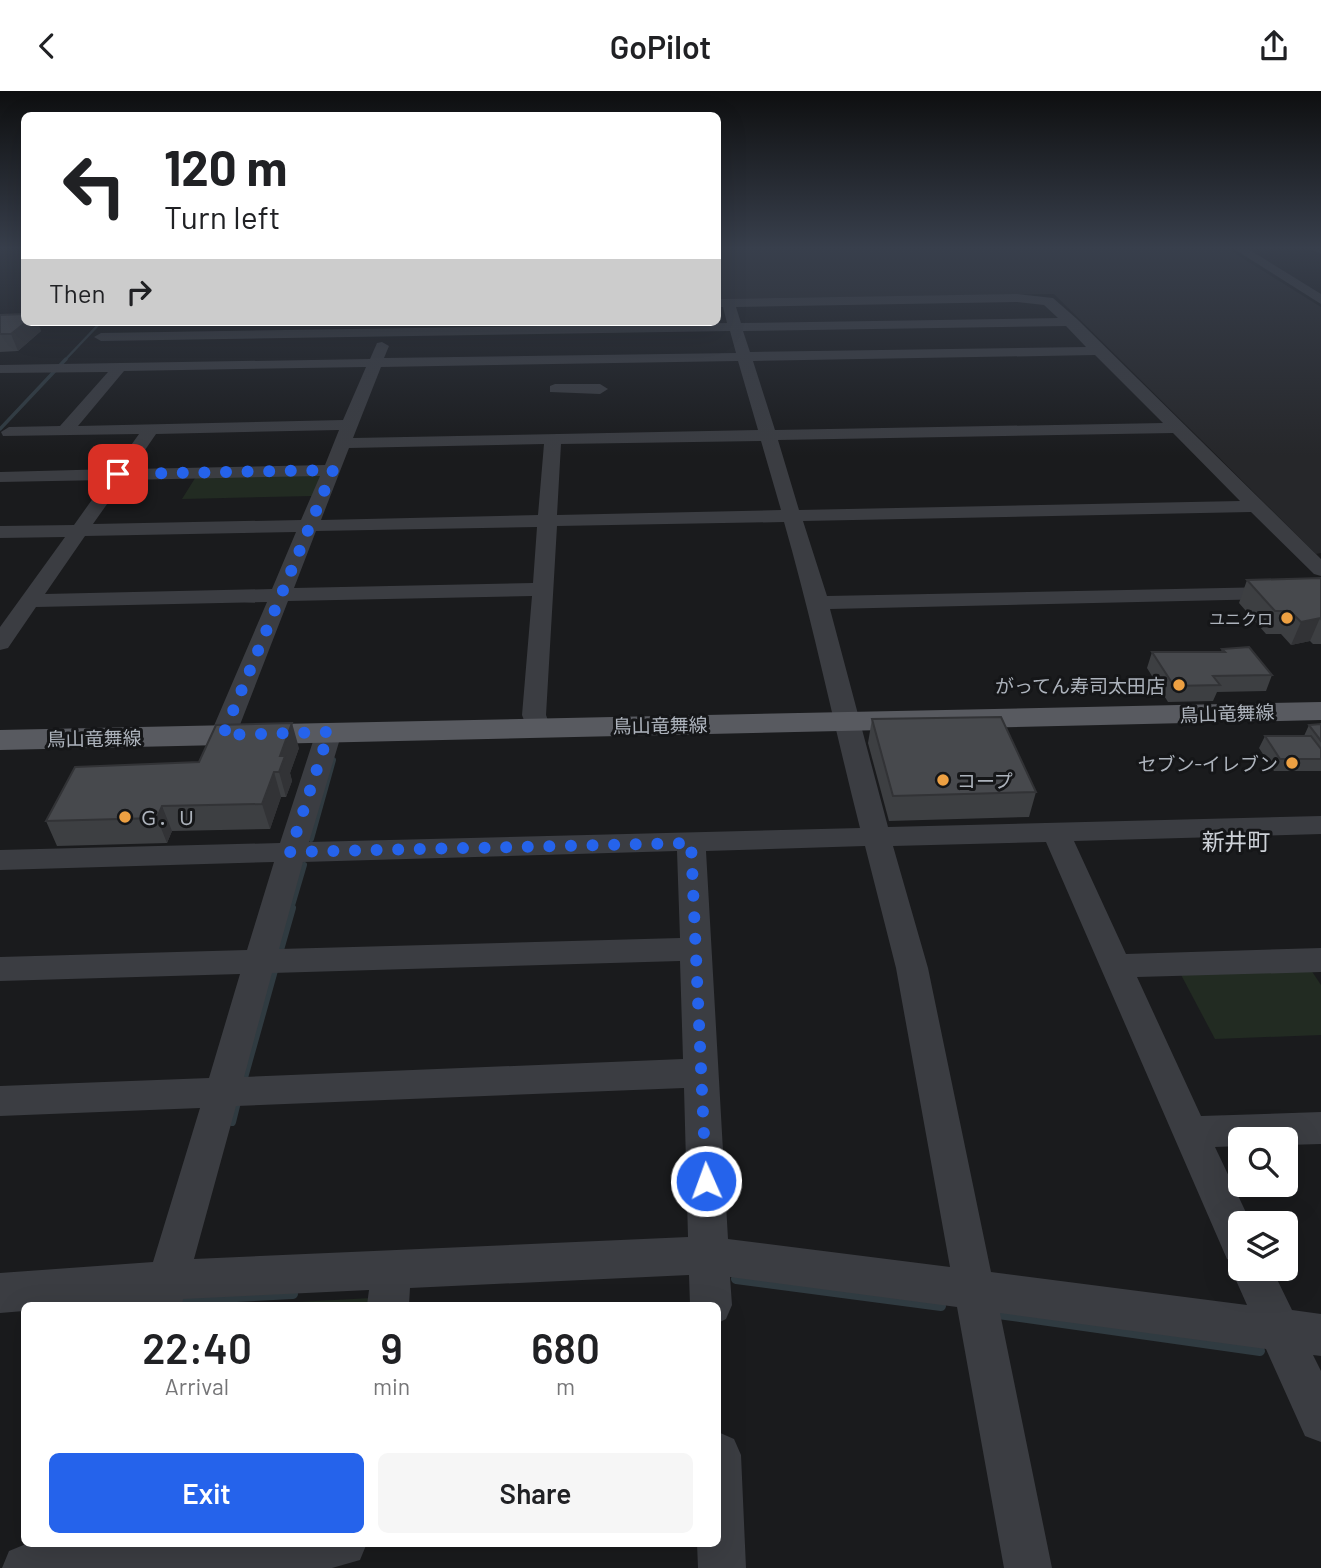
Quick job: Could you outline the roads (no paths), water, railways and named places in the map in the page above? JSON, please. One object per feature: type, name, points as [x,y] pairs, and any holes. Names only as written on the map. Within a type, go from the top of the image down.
[{"type":"main road","name":"鳥山竜舞線","points":[[0,740],[537,726],[1321,711]]},
{"type":"street","points":[[731,318],[818,603],[845,722],[912,968],[1028,1568]]},
{"type":"street","points":[[1067,318],[1318,564]]},
{"type":"street","points":[[94,345],[390,327],[1072,323]]},
{"type":"street","points":[[63,368],[94,345],[111,326]]},
{"type":"street","points":[[223,735],[390,327]]},
{"type":"street","points":[[0,369],[1100,351]]},
{"type":"street","points":[[65,431],[120,367]]},
{"type":"street","points":[[555,380],[600,380]]},
{"type":"street","points":[[9,432],[150,429],[552,439],[1177,428]]},
{"type":"street","points":[[0,643],[150,429]]},
{"type":"street","points":[[537,726],[534,715],[552,439]]},
{"type":"street","points":[[0,477],[333,470]]},
{"type":"street","points":[[0,532],[1257,506]]},
{"type":"street","points":[[29,601],[542,589]]},
{"type":"street","points":[[818,603],[1321,592]]},
{"type":"street","points":[[164,1293],[224,1092],[290,852],[329,732]]},
{"type":"street","points":[[0,860],[1311,825],[1321,850]]},
{"type":"street","points":[[1056,832],[1228,1218]]},
{"type":"street","points":[[691,843],[711,1302]]},
{"type":"street","points":[[0,969],[694,949]]},
{"type":"street","points":[[1114,966],[1321,960]]},
{"type":"street","points":[[0,1101],[701,1073]]},
{"type":"street","points":[[1189,1132],[1321,1128]]},
{"type":"street","points":[[0,1293],[164,1293],[390,1287],[709,1255],[1301,1334]]},
{"type":"street","points":[[1260,1281],[1301,1334],[1321,1420]]},
{"type":"street","points":[[26,1568],[86,1558],[274,1547]]},
{"type":"street","points":[[721,1547],[722,1568]]},
{"type":"waterway","points":[[64,361],[97,326]]},
{"type":"waterway","points":[[0,429],[66,359]]},
{"type":"waterway","points":[[311,839],[333,760]]},
{"type":"waterway","points":[[291,909],[304,865]]},
{"type":"waterway","points":[[278,957],[292,908]]},
{"type":"waterway","points":[[242,1085],[275,967]]},
{"type":"waterway","points":[[232,1122],[238,1098]]},
{"type":"waterway","points":[[736,1279],[941,1306]]},
{"type":"waterway","points":[[179,1300],[293,1294]]},
{"type":"waterway","points":[[998,1314],[1260,1351]]},
{"type":"place","name":"ユニクロ","points":[[1287,618]]},
{"type":"place","name":"がってん寿司太田店","points":[[1179,685]]},
{"type":"place","name":"セブン-イレブン","points":[[1292,763]]},
{"type":"place","name":"コープ","points":[[943,780]]},
{"type":"place","name":"Ｇ．Ｕ","points":[[125,817]]},
{"type":"district","name":"新井町","points":[[1236,841]]}]
